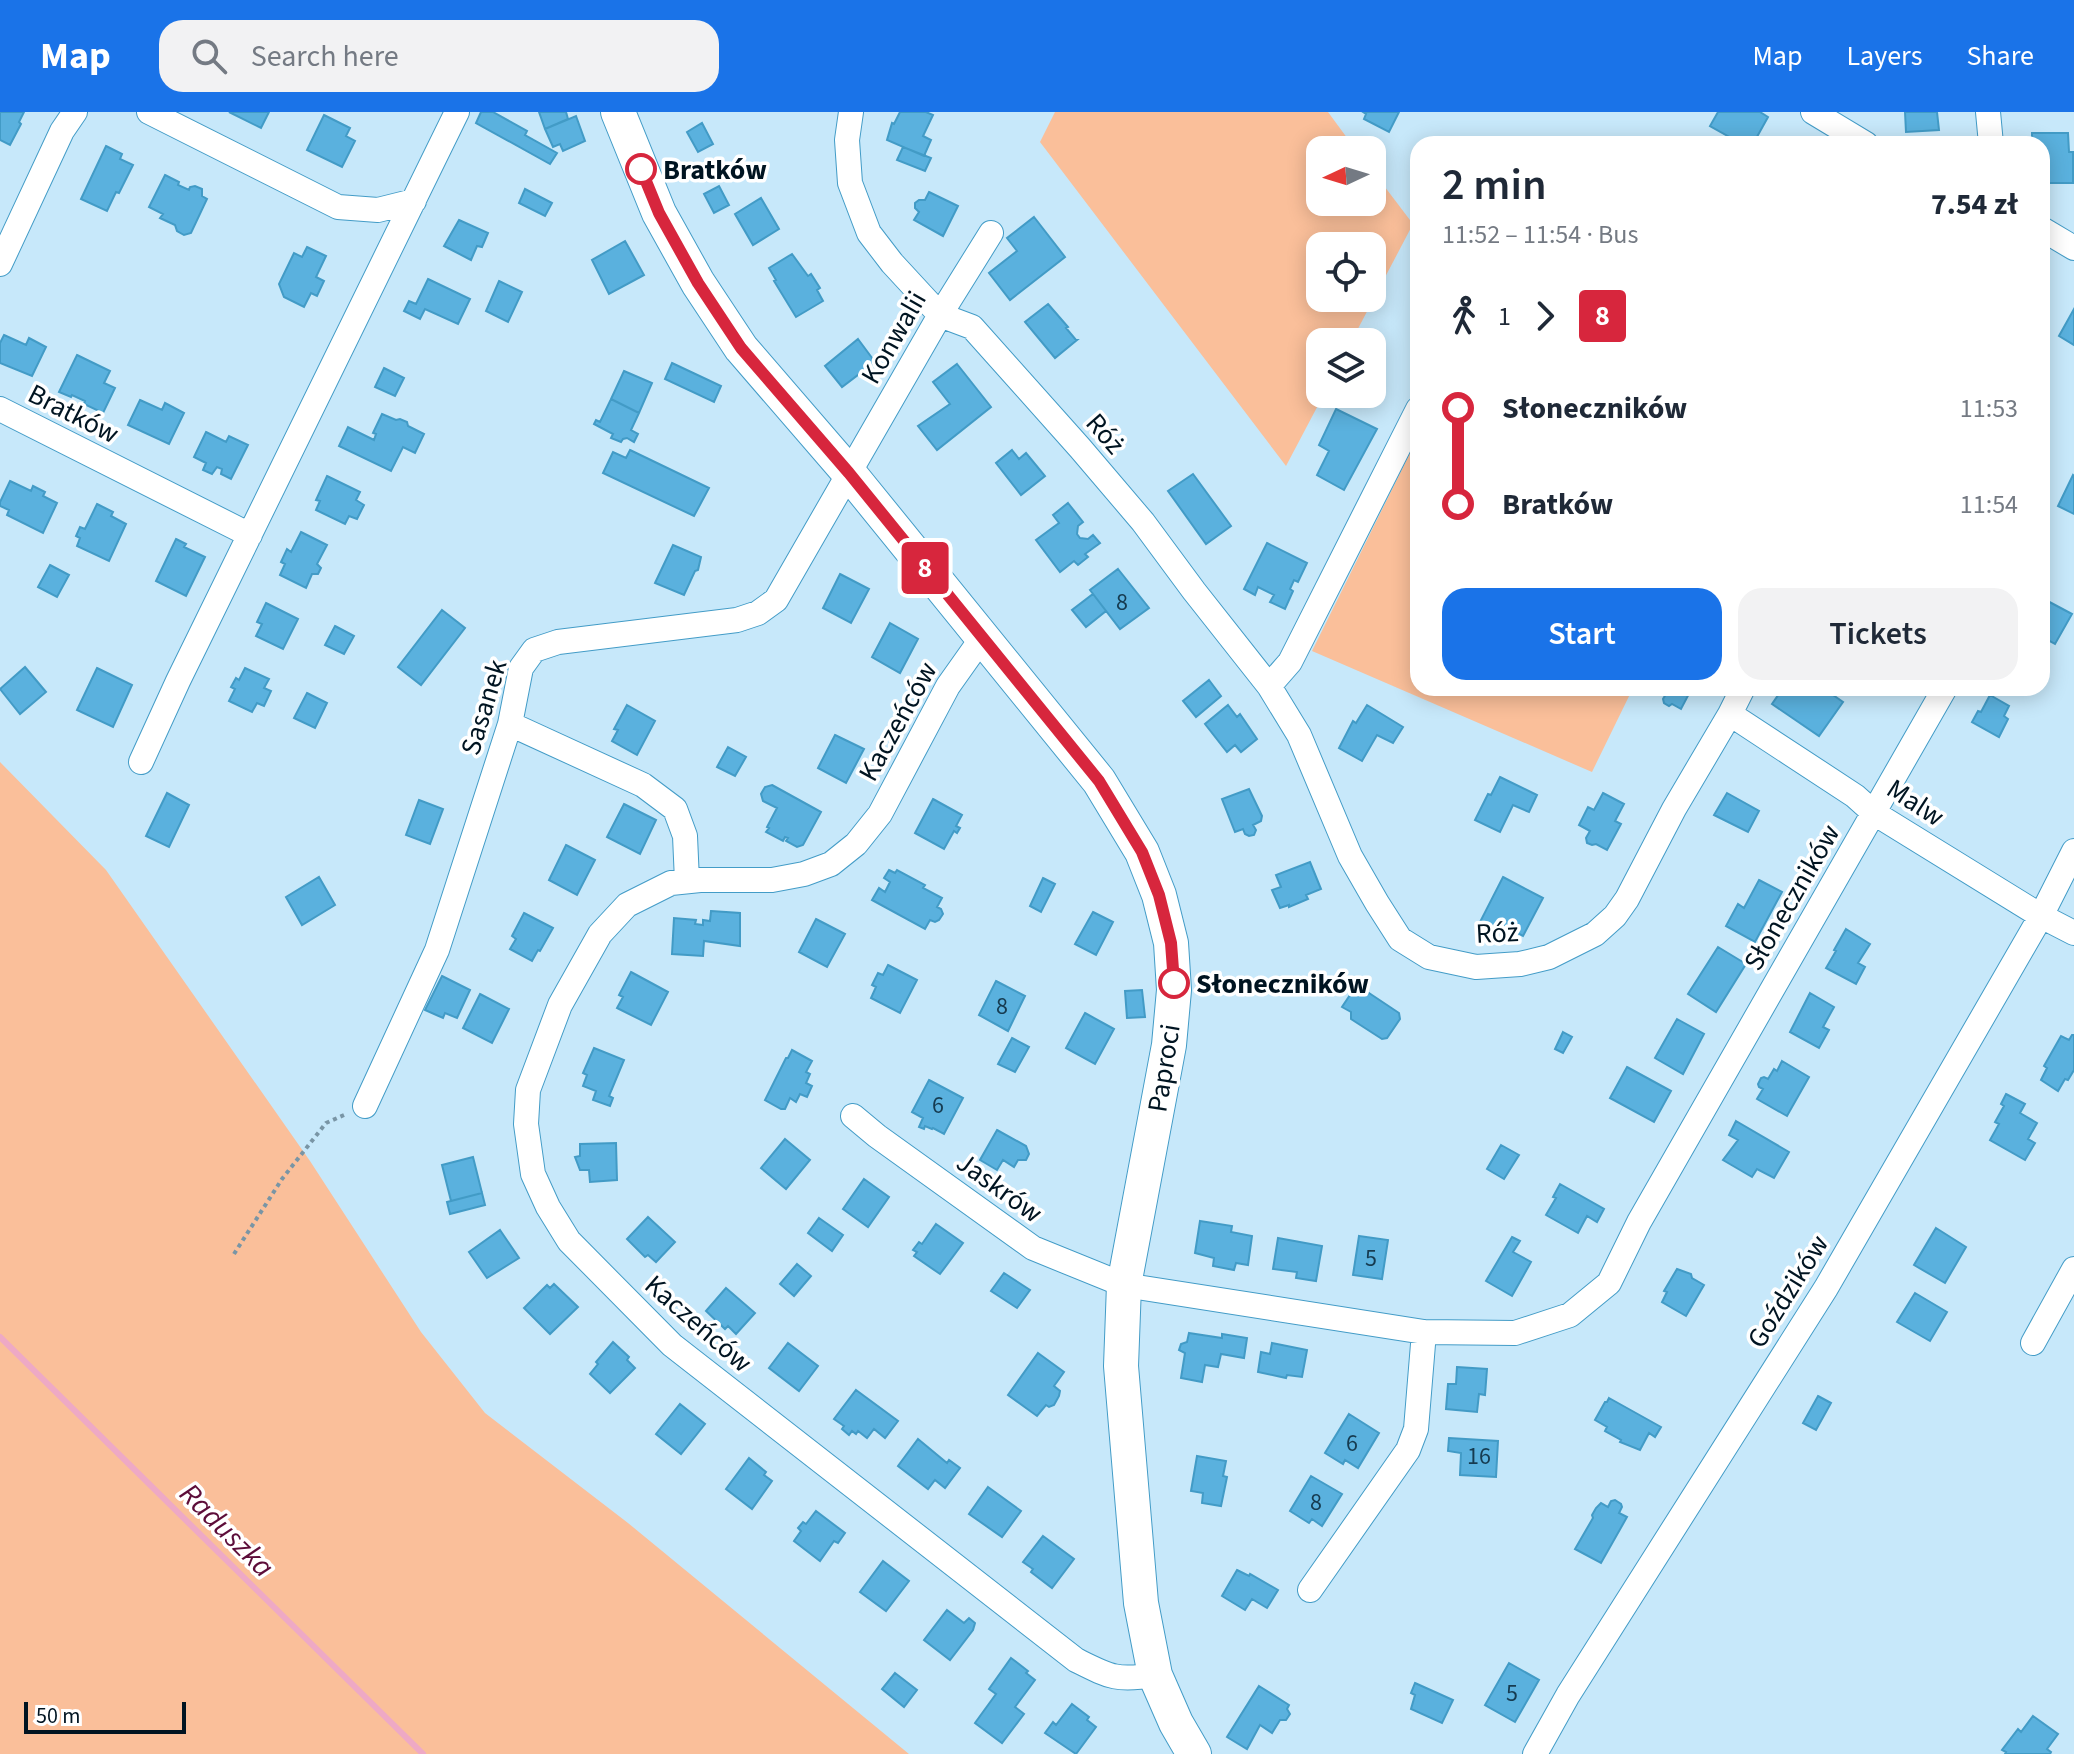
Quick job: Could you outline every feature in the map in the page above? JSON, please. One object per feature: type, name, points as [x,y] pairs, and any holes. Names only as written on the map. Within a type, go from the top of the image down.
[{"type":"street","points":[[0,264],[62,131],[75,112]]},
{"type":"street","points":[[149,112],[338,207],[378,210],[414,201]]},
{"type":"street","points":[[141,762],[457,112]]},
{"type":"street","name":"Paproci","points":[[618,112],[659,213],[698,283],[741,348],[849,473],[1099,781],[1142,852],[1159,895],[1171,943],[1174,990],[1169,1045],[1124,1285],[1121,1366],[1141,1603],[1155,1675],[1176,1723],[1194,1754]]},
{"type":"street","points":[[851,112],[847,140],[850,183],[869,233],[940,315]]},
{"type":"street","points":[[1813,112],[1853,136]]},
{"type":"street","points":[[1988,112],[1990,136]]},
{"type":"street","name":"Konwalii","points":[[849,473],[991,233]]},
{"type":"street","points":[[2050,234],[2074,248]]},
{"type":"street","name":"Róż","points":[[940,315],[972,327],[1080,448],[1143,522],[1269,686],[1299,735],[1350,856],[1377,903],[1400,939],[1429,957],[1476,967],[1520,964],[1549,957],[1595,934],[1615,916],[1627,899],[1739,696]]},
{"type":"street","name":"Bratków","points":[[0,409],[250,535]]},
{"type":"street","points":[[1269,686],[1290,662],[1410,425]]},
{"type":"street","name":"Sasanek","points":[[365,1106],[437,950],[510,724],[521,668],[534,650],[558,642],[737,620],[758,613],[776,600],[849,473]]},
{"type":"street","name":"Kaczeńców","points":[[982,638],[948,686],[880,814],[856,844],[831,864],[804,874],[772,880],[671,883],[627,905],[600,934],[560,1005],[528,1090],[526,1124],[533,1174],[548,1207],[569,1241],[672,1345],[1076,1660],[1108,1676],[1131,1679],[1155,1675]]},
{"type":"street","name":"Słoneczników","points":[[1124,1285],[1424,1332],[1515,1333],[1570,1315],[1609,1283],[1639,1222],[1940,696]]},
{"type":"street","name":"Malw","points":[[1730,714],[1855,796],[1874,813],[2041,916],[2074,933]]},
{"type":"street","points":[[510,724],[643,785],[675,809],[685,836],[687,881]]},
{"type":"street","name":"Goździków","points":[[1535,1754],[1568,1695],[1826,1288],[2041,916],[2074,851]]},
{"type":"street","name":"Jaskrów","points":[[853,1116],[1033,1248],[1124,1285]]},
{"type":"street","points":[[2033,1343],[2074,1269]]},
{"type":"street","points":[[1310,1590],[1408,1450],[1416,1429],[1424,1332]]},
{"type":"path","points":[[234,1254],[282,1179],[326,1123],[365,1106]]},
{"type":"shaded area","points":[[1055,112],[1328,112],[1346,136],[1306,136],[1306,216],[1386,216],[1386,188],[1410,220],[1410,230],[1386,275],[1386,232],[1306,232],[1306,312],[1367,312],[1358,328],[1306,328],[1306,408],[1317,408],[1286,466],[1040,142]]},
{"type":"shaded area","points":[[1410,453],[1410,693],[1312,651]]},
{"type":"shaded area","points":[[1416,696],[1629,696],[1592,772]]},
{"type":"shaded area","points":[[0,762],[106,870],[310,1161],[421,1332],[485,1413],[628,1523],[909,1754],[0,1754]]},
{"type":"building","points":[[0,112],[24,112],[10,145],[0,140]]},
{"type":"building","points":[[229,112],[269,112],[261,128]]},
{"type":"building","points":[[481,112],[493,112],[557,153],[550,164],[476,123]]},
{"type":"building","points":[[539,112],[566,112],[568,119],[545,129]]},
{"type":"building","points":[[900,112],[933,115],[923,136],[931,140],[924,156],[887,140],[892,123]]},
{"type":"building","points":[[1363,112],[1399,112],[1389,132],[1364,119],[1366,114]]},
{"type":"building","points":[[1718,112],[1760,112],[1768,117],[1757,136],[1728,136],[1710,126]]},
{"type":"building","points":[[1905,112],[1937,112],[1939,130],[1906,132]]},
{"type":"building","points":[[324,115],[350,128],[346,136],[355,141],[342,167],[307,150]]},
{"type":"building","points":[[576,116],[585,141],[563,151],[560,144],[553,147],[545,129]]},
{"type":"building","points":[[702,123],[713,144],[698,152],[687,132]]},
{"type":"building","points":[[2032,133],[2068,133],[2069,152],[2073,152],[2073,183],[2050,183],[2050,136],[2032,136]]},
{"type":"building","points":[[106,146],[122,154],[120,159],[133,165],[107,211],[81,199]]},
{"type":"building","points":[[903,147],[931,158],[925,171],[897,160]]},
{"type":"building","points":[[165,175],[189,190],[195,186],[202,189],[202,196],[207,199],[191,233],[184,235],[177,231],[175,225],[160,218],[163,214],[149,207]]},
{"type":"building","points":[[719,186],[729,205],[714,213],[704,194]]},
{"type":"building","points":[[525,189],[552,203],[545,216],[519,203]]},
{"type":"building","points":[[929,192],[958,206],[943,236],[914,220],[919,212],[915,203],[925,200]]},
{"type":"building","points":[[761,198],[779,229],[753,245],[735,214]]},
{"type":"building","points":[[1034,217],[1065,257],[1010,300],[989,273],[1017,251],[1007,238]]},
{"type":"building","points":[[459,220],[488,233],[471,260],[444,246]]},
{"type":"building","points":[[625,241],[644,275],[609,294],[592,260]]},
{"type":"building","points":[[307,247],[326,256],[316,277],[324,281],[317,296],[311,293],[304,307],[284,297],[279,284],[294,253],[302,257]]},
{"type":"building","points":[[792,254],[808,276],[811,274],[820,288],[817,290],[823,301],[796,317],[769,268]]},
{"type":"building","points":[[428,279],[470,299],[458,324],[425,309],[420,319],[404,311],[409,301],[416,304]]},
{"type":"building","points":[[499,281],[522,292],[508,322],[486,311]]},
{"type":"building","points":[[1048,304],[1077,340],[1055,358],[1025,322]]},
{"type":"building","points":[[2074,309],[2074,345],[2059,336]]},
{"type":"building","points":[[4,335],[26,345],[29,338],[46,347],[32,376],[0,363],[0,343]]},
{"type":"building","points":[[858,339],[875,362],[842,387],[825,366]]},
{"type":"building","points":[[77,355],[110,371],[104,383],[115,388],[103,413],[84,404],[85,401],[59,392]]},
{"type":"building","points":[[672,363],[721,386],[714,402],[665,379]]},
{"type":"building","points":[[957,364],[991,407],[937,450],[918,426],[950,404],[933,382]]},
{"type":"building","points":[[384,368],[404,378],[395,396],[375,387]]},
{"type":"building","points":[[624,371],[652,383],[639,413],[611,399]]},
{"type":"building","points":[[611,399],[639,413],[631,430],[638,434],[634,442],[627,438],[621,442],[611,438],[613,434],[594,424],[596,420],[600,422]]},
{"type":"building","points":[[140,400],[162,410],[165,403],[184,413],[169,444],[128,425]]},
{"type":"building","points":[[1336,409],[1377,429],[1344,490],[1317,475],[1329,451],[1319,445]]},
{"type":"building","points":[[382,414],[407,422],[408,426],[424,434],[415,453],[403,447],[391,471],[339,446],[348,427],[374,440],[376,434],[373,433]]},
{"type":"building","points":[[206,432],[226,442],[229,436],[248,445],[231,479],[221,474],[222,469],[217,467],[212,474],[203,470],[206,463],[194,457]]},
{"type":"building","points":[[630,450],[709,488],[694,516],[603,473],[613,452],[626,458]]},
{"type":"building","points":[[1012,450],[1019,459],[1026,453],[1045,476],[1021,495],[996,463]]},
{"type":"building","points":[[1193,474],[1231,526],[1206,544],[1168,491]]},
{"type":"building","points":[[327,476],[360,492],[356,500],[364,505],[357,519],[349,516],[345,524],[316,510],[320,501],[316,500]]},
{"type":"building","points":[[2074,476],[2074,514],[2058,506]]},
{"type":"building","points":[[10,481],[31,491],[33,486],[57,503],[43,533],[7,515],[9,510],[0,506]]},
{"type":"building","points":[[1068,503],[1083,522],[1078,526],[1080,538],[1088,539],[1093,535],[1100,543],[1085,554],[1088,557],[1078,565],[1074,561],[1060,572],[1036,540],[1059,523],[1053,515]]},
{"type":"building","points":[[97,504],[113,512],[111,516],[126,524],[109,561],[77,546],[80,538],[76,536],[80,527],[85,529]]},
{"type":"building","points":[[301,532],[327,545],[317,564],[321,568],[318,574],[312,574],[306,588],[280,575],[285,564],[281,562],[287,549],[291,552]]},
{"type":"building","points":[[176,539],[186,544],[184,547],[205,557],[186,596],[156,581]]},
{"type":"building","points":[[1267,543],[1307,563],[1298,582],[1294,580],[1285,609],[1270,602],[1274,595],[1258,587],[1255,595],[1244,589]]},
{"type":"building","points":[[673,545],[701,557],[698,570],[684,595],[655,583]]},
{"type":"building","points":[[50,565],[69,575],[57,597],[38,587]]},
{"type":"building","points":[[1118,569],[1149,608],[1120,629],[1090,590]]},
{"type":"building","points":[[840,574],[869,589],[851,623],[823,608]]},
{"type":"building","points":[[1093,594],[1106,611],[1086,627],[1072,610]]},
{"type":"building","points":[[2050,602],[2072,614],[2055,644],[2050,641]]},
{"type":"building","points":[[266,603],[298,619],[283,649],[256,636],[262,624],[257,622]]},
{"type":"building","points":[[442,610],[465,628],[421,685],[398,667]]},
{"type":"building","points":[[890,623],[918,639],[900,673],[872,657]]},
{"type":"building","points":[[335,626],[354,636],[344,654],[325,645]]},
{"type":"building","points":[[25,667],[46,692],[20,714],[0,689]]},
{"type":"building","points":[[97,668],[132,685],[113,727],[77,710]]},
{"type":"building","points":[[245,668],[269,679],[264,688],[271,691],[264,706],[257,703],[252,712],[229,701],[235,689],[231,687]]},
{"type":"building","points":[[1209,680],[1221,696],[1196,717],[1183,701]]},
{"type":"building","points":[[307,693],[327,703],[315,728],[294,718]]},
{"type":"building","points":[[1665,696],[1688,696],[1681,709],[1672,704],[1669,706],[1663,699]]},
{"type":"building","points":[[1778,696],[1834,696],[1843,702],[1819,736],[1772,704]]},
{"type":"building","points":[[1989,696],[2009,706],[2004,716],[2008,719],[1999,737],[1972,722],[1978,711],[1981,712]]},
{"type":"building","points":[[627,705],[655,721],[637,755],[612,741],[618,730],[614,729]]},
{"type":"building","points":[[1228,705],[1237,717],[1240,714],[1257,739],[1241,752],[1235,745],[1227,752],[1205,724]]},
{"type":"building","points":[[1367,705],[1403,727],[1393,743],[1377,735],[1362,761],[1339,748],[1353,721],[1356,723]]},
{"type":"building","points":[[835,735],[864,749],[846,783],[818,768]]},
{"type":"building","points":[[728,747],[746,757],[735,776],[717,767]]},
{"type":"building","points":[[1500,777],[1537,795],[1529,812],[1513,805],[1500,832],[1475,820]]},
{"type":"building","points":[[772,785],[821,812],[803,845],[797,847],[786,841],[788,838],[785,837],[783,841],[766,832],[777,808],[763,801],[761,794],[765,787]]},
{"type":"building","points":[[1249,789],[1262,816],[1261,821],[1253,825],[1256,830],[1254,835],[1249,836],[1243,829],[1235,832],[1222,799]]},
{"type":"building","points":[[167,793],[189,805],[169,847],[146,836]]},
{"type":"building","points":[[1603,793],[1624,804],[1615,821],[1621,824],[1607,850],[1587,843],[1590,831],[1579,825],[1588,807],[1594,810]]},
{"type":"building","points":[[1727,793],[1759,811],[1748,832],[1714,815]]},
{"type":"building","points":[[933,799],[962,815],[956,826],[960,828],[957,833],[954,831],[944,849],[915,833]]},
{"type":"building","points":[[419,800],[443,809],[430,844],[406,835]]},
{"type":"building","points":[[624,804],[656,820],[640,854],[607,837]]},
{"type":"building","points":[[566,845],[595,860],[577,895],[549,880]]},
{"type":"building","points":[[1310,862],[1321,889],[1306,895],[1308,899],[1280,908],[1272,890],[1281,887],[1276,875]]},
{"type":"building","points":[[889,870],[895,873],[897,870],[942,898],[937,907],[943,914],[939,920],[930,920],[925,929],[872,900],[879,888],[885,892],[890,882],[884,878]]},
{"type":"building","points":[[319,877],[335,905],[302,925],[286,897]]},
{"type":"building","points":[[1503,877],[1543,898],[1523,936],[1508,928],[1504,935],[1480,922]]},
{"type":"building","points":[[1043,878],[1055,884],[1041,912],[1030,906]]},
{"type":"building","points":[[1759,880],[1782,892],[1755,942],[1726,926],[1738,904],[1744,908]]},
{"type":"building","points":[[711,911],[740,913],[740,946],[704,941],[703,956],[672,954],[674,918],[696,920],[695,924],[703,925],[703,920],[710,921]]},
{"type":"building","points":[[1093,912],[1113,922],[1096,955],[1075,944]]},
{"type":"building","points":[[524,913],[553,928],[532,961],[510,949],[516,939],[512,936]]},
{"type":"building","points":[[816,919],[845,934],[827,967],[799,952]]},
{"type":"building","points":[[1846,929],[1870,944],[1858,963],[1865,967],[1856,984],[1826,968]]},
{"type":"building","points":[[1718,947],[1746,964],[1716,1012],[1688,994]]},
{"type":"building","points":[[888,965],[917,980],[900,1013],[871,998],[876,987],[872,985],[878,973],[883,975]]},
{"type":"building","points":[[631,972],[668,992],[651,1025],[617,1008],[623,997],[619,995]]},
{"type":"building","points":[[442,976],[470,990],[457,1018],[445,1013],[443,1018],[425,1010]]},
{"type":"building","points":[[996,981],[1025,996],[1008,1031],[979,1015]]},
{"type":"building","points":[[1354,989],[1362,995],[1369,993],[1399,1013],[1400,1019],[1387,1038],[1382,1039],[1351,1019],[1351,1012],[1342,1007]]},
{"type":"building","points":[[1142,990],[1145,1017],[1127,1018],[1125,991]]},
{"type":"building","points":[[1810,993],[1834,1007],[1823,1027],[1829,1030],[1819,1048],[1790,1032]]},
{"type":"building","points":[[480,994],[509,1009],[492,1043],[463,1028]]},
{"type":"building","points":[[1085,1013],[1114,1029],[1095,1064],[1066,1048]]},
{"type":"building","points":[[1677,1019],[1704,1034],[1683,1074],[1655,1058]]},
{"type":"building","points":[[1563,1032],[1572,1037],[1563,1053],[1555,1049]]},
{"type":"building","points":[[2072,1035],[2074,1070],[2058,1091],[2041,1080],[2047,1068],[2044,1066],[2061,1036],[2069,1040]]},
{"type":"building","points":[[1012,1038],[1029,1047],[1015,1072],[998,1064]]},
{"type":"building","points":[[594,1048],[624,1060],[609,1096],[613,1098],[610,1106],[593,1100],[596,1091],[583,1086],[587,1075],[583,1073]]},
{"type":"building","points":[[792,1050],[812,1061],[806,1072],[810,1074],[806,1083],[812,1086],[807,1097],[800,1094],[796,1102],[790,1098],[785,1109],[781,1109],[765,1100]]},
{"type":"building","points":[[1782,1061],[1809,1077],[1787,1116],[1757,1099],[1763,1089],[1758,1084],[1761,1078],[1768,1079]]},
{"type":"building","points":[[1627,1067],[1671,1091],[1654,1122],[1610,1098]]},
{"type":"building","points":[[929,1080],[963,1098],[944,1134],[933,1128],[919,1127],[923,1118],[912,1112]]},
{"type":"building","points":[[2006,1094],[2025,1104],[2020,1113],[2037,1123],[2028,1139],[2035,1143],[2025,1160],[1990,1140],[1999,1124],[1995,1122],[2004,1106],[2001,1104]]},
{"type":"building","points":[[1736,1121],[1789,1152],[1774,1178],[1757,1169],[1752,1177],[1723,1160],[1738,1140],[1729,1135]]},
{"type":"building","points":[[997,1130],[1026,1146],[1029,1154],[1026,1160],[1018,1160],[1014,1167],[1003,1160],[997,1170],[980,1160]]},
{"type":"building","points":[[785,1139],[810,1160],[786,1189],[761,1168]]},
{"type":"building","points":[[616,1143],[617,1180],[590,1182],[589,1170],[580,1170],[575,1157],[580,1156],[580,1144]]},
{"type":"building","points":[[1501,1145],[1519,1155],[1504,1179],[1487,1169]]},
{"type":"building","points":[[473,1157],[482,1193],[451,1201],[442,1165]]},
{"type":"building","points":[[864,1179],[889,1197],[868,1227],[843,1209]]},
{"type":"building","points":[[1560,1184],[1604,1209],[1597,1222],[1587,1216],[1578,1233],[1546,1215]]},
{"type":"building","points":[[482,1193],[485,1205],[450,1214],[447,1202]]},
{"type":"building","points":[[648,1217],[675,1242],[656,1262],[648,1255],[645,1257],[627,1239]]},
{"type":"building","points":[[819,1218],[843,1235],[832,1251],[808,1233]]},
{"type":"building","points":[[1200,1221],[1232,1226],[1231,1232],[1252,1236],[1248,1265],[1236,1263],[1234,1270],[1213,1266],[1214,1258],[1195,1253]]},
{"type":"building","points":[[936,1224],[963,1243],[940,1274],[914,1256],[917,1252],[913,1250],[919,1242],[922,1244]]},
{"type":"building","points":[[1936,1228],[1966,1247],[1945,1283],[1914,1265]]},
{"type":"building","points":[[500,1230],[519,1258],[487,1278],[469,1252]]},
{"type":"building","points":[[1359,1236],[1388,1240],[1382,1279],[1353,1275]]},
{"type":"building","points":[[1512,1237],[1520,1241],[1513,1252],[1531,1262],[1512,1296],[1486,1281]]},
{"type":"building","points":[[1278,1238],[1322,1246],[1316,1281],[1296,1278],[1297,1272],[1273,1269]]},
{"type":"building","points":[[797,1264],[811,1276],[794,1296],[780,1284]]},
{"type":"building","points":[[1677,1269],[1691,1274],[1692,1278],[1704,1285],[1686,1316],[1662,1302],[1667,1292],[1664,1291]]},
{"type":"building","points":[[1004,1273],[1030,1290],[1017,1308],[991,1291]]},
{"type":"building","points":[[554,1284],[578,1307],[550,1334],[524,1308],[547,1285],[550,1288]]},
{"type":"building","points":[[726,1288],[755,1313],[736,1334],[728,1326],[725,1329],[706,1311]]},
{"type":"building","points":[[1915,1293],[1947,1312],[1930,1341],[1897,1322]]},
{"type":"building","points":[[1189,1333],[1247,1338],[1244,1358],[1221,1354],[1218,1367],[1205,1365],[1202,1382],[1181,1378],[1185,1353],[1179,1350],[1181,1344],[1187,1342]]},
{"type":"building","points":[[613,1342],[629,1357],[627,1360],[635,1368],[610,1393],[590,1374]]},
{"type":"building","points":[[788,1343],[818,1366],[799,1391],[769,1368]]},
{"type":"building","points":[[1272,1343],[1307,1350],[1302,1377],[1287,1375],[1286,1378],[1258,1372],[1261,1352],[1270,1354]]},
{"type":"building","points":[[1038,1353],[1064,1372],[1054,1386],[1060,1391],[1054,1405],[1046,1405],[1037,1416],[1008,1395]]},
{"type":"building","points":[[1457,1367],[1487,1369],[1485,1395],[1479,1394],[1477,1412],[1446,1409],[1448,1384],[1456,1384]]},
{"type":"building","points":[[856,1390],[898,1421],[885,1438],[874,1429],[867,1438],[858,1431],[856,1434],[852,1431],[849,1435],[842,1429],[844,1426],[834,1419]]},
{"type":"building","points":[[1818,1396],[1831,1403],[1816,1430],[1803,1423]]},
{"type":"building","points":[[1609,1398],[1661,1427],[1655,1437],[1649,1433],[1640,1450],[1620,1442],[1605,1431],[1607,1427],[1595,1420]]},
{"type":"building","points":[[680,1404],[705,1424],[681,1454],[656,1434]]},
{"type":"building","points":[[1349,1414],[1379,1433],[1358,1468],[1345,1460],[1343,1464],[1325,1453]]},
{"type":"building","points":[[1449,1438],[1498,1441],[1496,1477],[1460,1475],[1461,1453],[1448,1451]]},
{"type":"building","points":[[918,1439],[947,1463],[949,1460],[960,1468],[945,1488],[935,1480],[928,1489],[898,1466]]},
{"type":"building","points":[[1197,1456],[1226,1461],[1223,1476],[1227,1477],[1221,1506],[1202,1503],[1203,1493],[1191,1491]]},
{"type":"building","points":[[749,1458],[772,1481],[752,1509],[726,1489]]},
{"type":"building","points":[[1311,1476],[1342,1494],[1322,1526],[1312,1519],[1309,1523],[1290,1511]]},
{"type":"building","points":[[988,1487],[1021,1511],[1002,1537],[969,1514]]},
{"type":"building","points":[[1615,1500],[1622,1507],[1619,1513],[1627,1517],[1601,1563],[1575,1549],[1596,1508],[1601,1503],[1608,1507]]},
{"type":"building","points":[[816,1511],[845,1533],[838,1543],[834,1541],[820,1561],[794,1541],[801,1531],[798,1528],[803,1522],[806,1524]]},
{"type":"building","points":[[1043,1536],[1074,1559],[1052,1588],[1023,1562]]},
{"type":"building","points":[[883,1561],[909,1581],[886,1611],[860,1592]]},
{"type":"building","points":[[1237,1570],[1278,1590],[1267,1608],[1252,1599],[1245,1610],[1222,1596]]},
{"type":"building","points":[[947,1610],[964,1623],[969,1618],[975,1623],[950,1660],[924,1640]]},
{"type":"building","points":[[1011,1658],[1035,1680],[1015,1707],[1024,1714],[1002,1743],[975,1723],[996,1694],[989,1689]]},
{"type":"building","points":[[1509,1663],[1539,1680],[1515,1722],[1485,1705]]},
{"type":"building","points":[[895,1673],[917,1690],[904,1707],[882,1689]]},
{"type":"building","points":[[1415,1683],[1453,1700],[1442,1723],[1411,1709],[1415,1695],[1411,1693]]},
{"type":"building","points":[[1259,1686],[1289,1705],[1287,1709],[1290,1714],[1286,1720],[1280,1720],[1272,1733],[1260,1725],[1247,1749],[1227,1737]]},
{"type":"building","points":[[1072,1704],[1096,1727],[1076,1754],[1045,1733],[1053,1722],[1056,1725]]},
{"type":"building","points":[[2033,1716],[2058,1734],[2047,1749],[2050,1754],[2005,1754],[2002,1750]]},
{"type":"waterway","name":"Raduszka","points":[[0,1337],[423,1754]]},
{"type":"bus line","name":"8","points":[[641,169],[659,213],[698,283],[741,348],[849,473],[1099,781],[1142,852],[1159,895],[1171,943],[1174,983]]},
{"type":"place","name":"Bratków","points":[[641,169]]},
{"type":"place","name":"Słoneczników","points":[[1174,983]]}]
